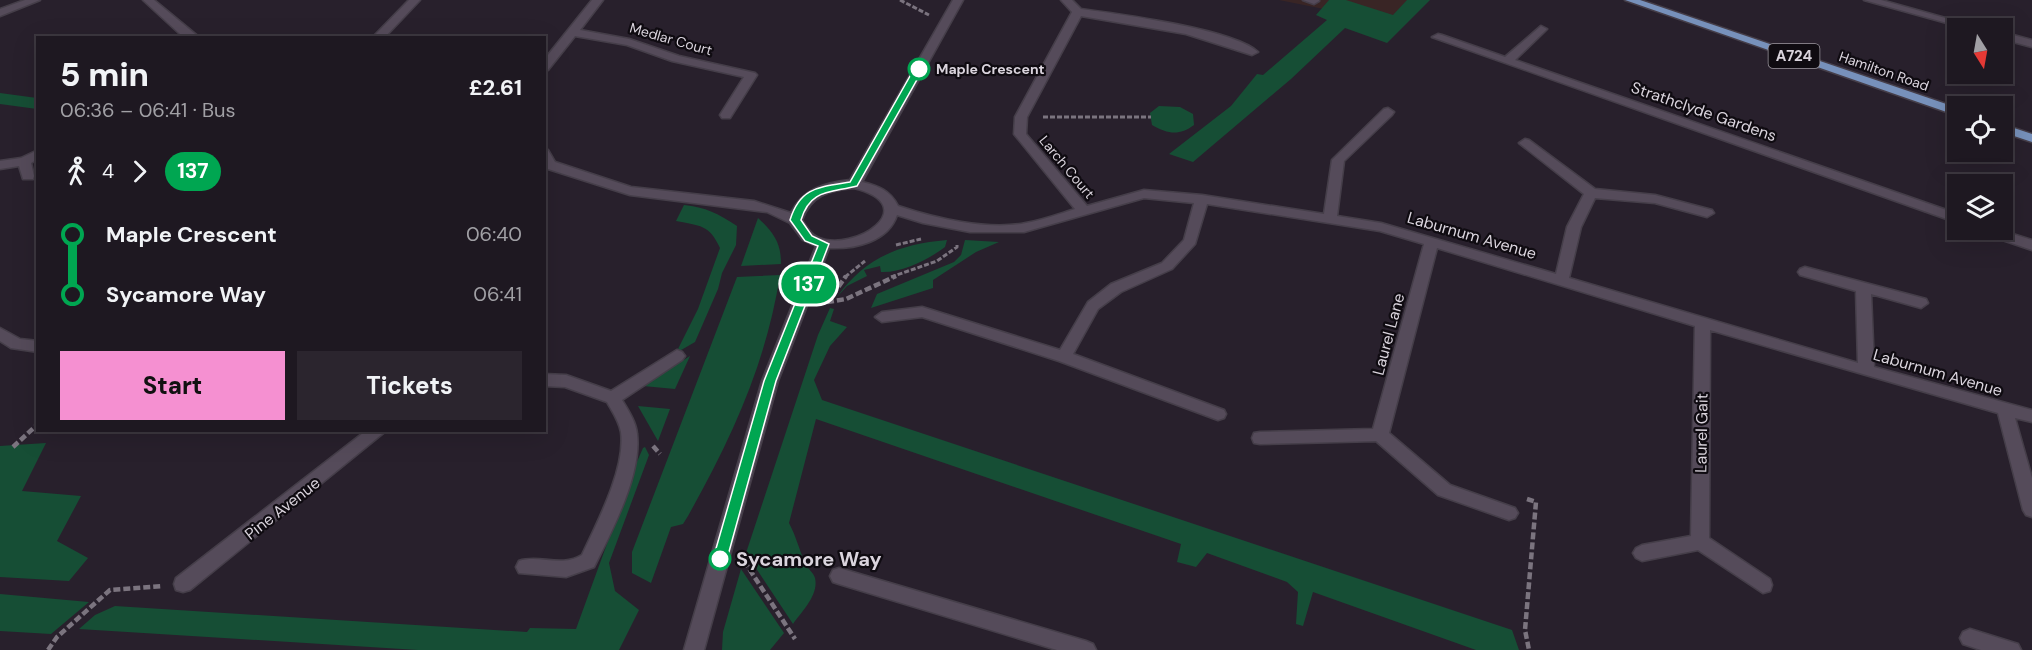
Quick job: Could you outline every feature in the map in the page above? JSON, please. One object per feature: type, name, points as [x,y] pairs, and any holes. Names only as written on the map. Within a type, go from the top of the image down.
[{"type":"main road","name":"Hamilton Road","points":[[1630,0],[1947,108]]},
{"type":"main road","points":[[2013,132],[2032,138]]},
{"type":"street","points":[[0,13],[35,0]]},
{"type":"street","points":[[148,0],[191,36]]},
{"type":"street","points":[[379,36],[415,0]]},
{"type":"street","points":[[546,65],[598,0]]},
{"type":"street","points":[[854,184],[958,0]]},
{"type":"street","points":[[1066,0],[1078,12],[1174,26],[1215,36],[1251,52]]},
{"type":"street","points":[[1869,0],[1947,20]]},
{"type":"street","points":[[1021,117],[1078,12]]},
{"type":"street","points":[[1507,62],[1541,29]]},
{"type":"street","name":"Medlar Court","points":[[571,32],[629,42],[676,59],[751,75],[726,115]]},
{"type":"street","name":"Strathclyde Gardens","points":[[1438,37],[1947,215]]},
{"type":"street","points":[[2013,39],[2032,44]]},
{"type":"street","points":[[1330,218],[1338,160],[1388,112]]},
{"type":"street","name":"Larch Court","points":[[1021,117],[1020,134],[1085,212]]},
{"type":"street","points":[[1526,142],[1591,193],[1654,200],[1707,213]]},
{"type":"street","points":[[0,165],[24,161],[36,155]]},
{"type":"street","points":[[24,161],[28,176]]},
{"type":"street","points":[[546,163],[630,191],[754,205],[771,209],[795,220],[808,238],[824,244],[852,244],[872,238],[887,226],[893,209],[890,202],[878,191],[854,184],[818,190],[800,204],[795,220]]},
{"type":"street","points":[[1562,279],[1574,227],[1591,193]]},
{"type":"street","name":"Laburnum Avenue","points":[[893,209],[923,219],[970,228],[1024,228],[1144,194],[1202,199],[1381,227],[1866,371],[2032,416]]},
{"type":"street","points":[[1064,357],[1093,306],[1116,288],[1167,266],[1190,241],[1202,199]]},
{"type":"street","points":[[2013,239],[2032,245]]},
{"type":"street","name":"Laurel Lane","points":[[1380,435],[1431,243]]},
{"type":"street","points":[[694,650],[770,381],[824,244]]},
{"type":"street","points":[[1805,272],[1921,303]]},
{"type":"street","points":[[1863,287],[1866,371]]},
{"type":"street","points":[[882,317],[922,312],[1064,357],[1218,414]]},
{"type":"street","name":"Laurel Gait","points":[[1700,542],[1703,323]]},
{"type":"street","points":[[0,333],[16,344],[36,347]]},
{"type":"street","points":[[613,398],[677,356]]},
{"type":"street","points":[[525,567],[568,570],[580,568],[588,561],[624,471],[630,433],[613,398],[566,381],[546,380]]},
{"type":"street","points":[[2005,410],[2032,510]]},
{"type":"street","name":"Pine Avenue","points":[[183,584],[376,432]]},
{"type":"street","points":[[1260,438],[1380,435],[1444,490],[1509,513]]},
{"type":"street","points":[[1642,553],[1700,542],[1764,585]]},
{"type":"street","points":[[839,576],[1086,650]]},
{"type":"street","points":[[1970,638],[2011,650]]},
{"type":"path","points":[[900,0],[930,16]]},
{"type":"path","points":[[1021,117],[1151,117]]},
{"type":"path","points":[[828,302],[842,302],[870,285],[931,265],[946,257],[957,247],[958,236]]},
{"type":"path","points":[[13,447],[36,426]]},
{"type":"path","points":[[738,553],[795,639]]},
{"type":"path","points":[[48,650],[57,637],[110,590],[183,584]]},
{"type":"shaded area","points":[[1279,0],[1420,0],[1406,19],[1339,12]]},
{"type":"green space","points":[[1329,0],[1346,0],[1393,15],[1407,0],[1430,0],[1387,43],[1345,28],[1291,79],[1193,162],[1169,154],[1231,106],[1257,74],[1263,75],[1327,20],[1316,15]]},
{"type":"green space","points":[[0,93],[36,98],[36,109],[0,104]]},
{"type":"green space","points":[[1159,106],[1180,107],[1193,114],[1194,125],[1183,131],[1173,132],[1152,125],[1150,113]]},
{"type":"green space","points":[[684,205],[712,212],[737,226],[736,245],[722,273],[718,289],[695,342],[676,353],[698,309],[720,248],[708,230],[698,225],[676,221]]},
{"type":"green space","points":[[758,218],[776,239],[781,264],[741,266]]},
{"type":"green space","points":[[947,240],[945,247],[939,252],[907,268],[881,272],[880,266],[864,270],[867,276],[847,286],[837,297],[859,272],[884,255],[914,245]]},
{"type":"green space","points":[[965,240],[999,242],[976,252],[933,280],[933,288],[871,308],[877,294],[954,262],[961,255]]},
{"type":"green space","points":[[780,275],[766,339],[733,428],[683,524],[671,527],[651,583],[632,573],[632,552],[737,277]]},
{"type":"green space","points":[[830,308],[834,309],[830,321],[847,327],[830,346],[814,380],[822,400],[1512,630],[1519,650],[1476,650],[1313,592],[1303,626],[1296,624],[1298,592],[1287,582],[1207,553],[1196,567],[1177,562],[1181,544],[816,419],[789,523],[816,584],[812,597],[793,624],[746,553],[818,335]]},
{"type":"green space","points":[[690,356],[675,389],[643,386]]},
{"type":"green space","points":[[638,406],[670,409],[658,441]]},
{"type":"green space","points":[[46,443],[22,491],[81,496],[57,541],[88,558],[69,581],[0,577],[0,446]]},
{"type":"green space","points":[[645,447],[649,455],[609,563],[615,591],[639,610],[619,650],[418,650],[79,629],[95,615],[115,606],[527,632],[530,628],[576,629],[636,464]]},
{"type":"green space","points":[[741,569],[784,633],[770,650],[722,650],[723,632]]},
{"type":"green space","points":[[0,594],[89,602],[51,634],[0,631]]},
{"type":"bus line","name":"137","points":[[720,559],[770,381],[824,244],[808,238],[795,220],[800,204],[818,190],[837,185],[854,184],[919,69]]},
{"type":"place","name":"Maple Crescent","points":[[919,69]]},
{"type":"place","name":"Sycamore Way","points":[[720,559]]}]
